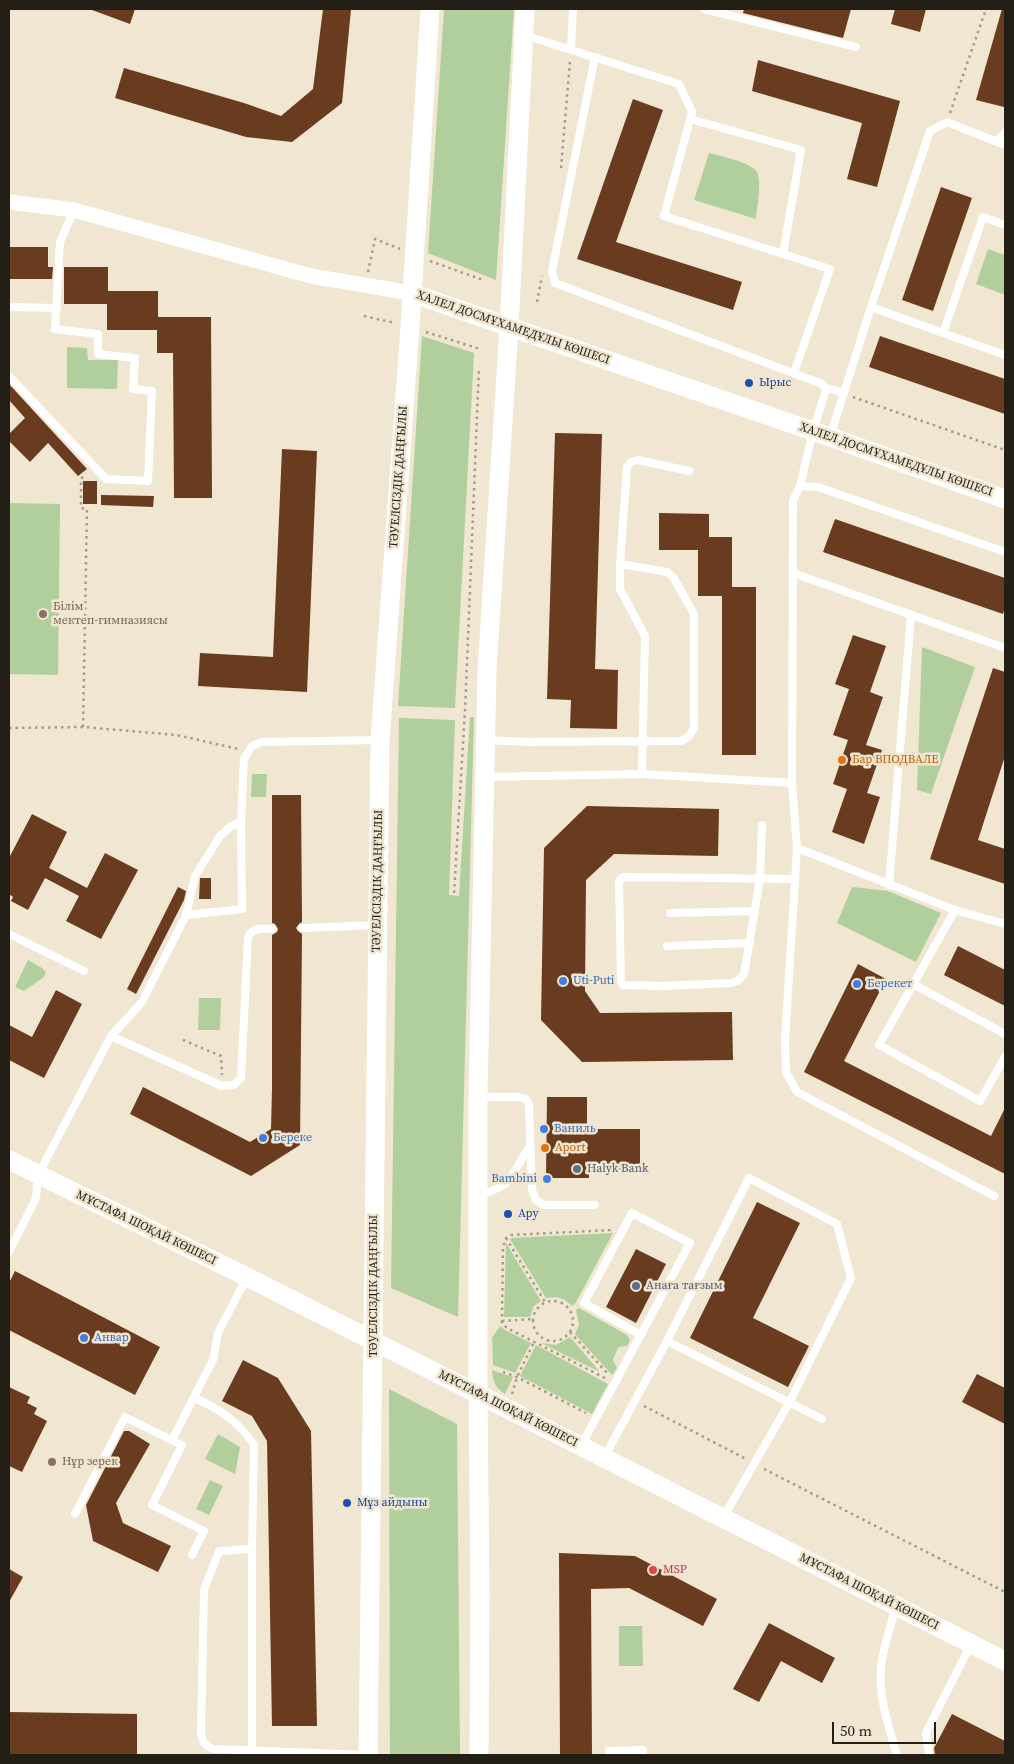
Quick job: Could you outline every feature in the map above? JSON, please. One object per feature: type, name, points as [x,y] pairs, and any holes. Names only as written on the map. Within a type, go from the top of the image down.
[{"type":"street","name":"ТӘУЕЛСІЗДІК ДАҢҒЫЛЫ","points":[[368,1755],[380,740],[410,327],[430,9]]},
{"type":"street","points":[[479,1755],[478,1097],[487,670],[509,328],[526,9]]},
{"type":"street","name":"ХАЛЕЛ ДОСМҰХАМЕДҰЛЫ КӨШЕСІ","points":[[9,202],[74,210],[311,276],[411,293],[1005,499]]},
{"type":"street","name":"МҰСТАФА ШОҚАЙ КӨШЕСІ","points":[[9,1160],[372,1340],[1005,1662]]},
{"type":"lane","points":[[571,49],[573,9]]},
{"type":"lane","points":[[704,9],[856,47]]},
{"type":"lane","points":[[524,35],[679,84],[692,112],[664,216],[830,269],[794,373]]},
{"type":"lane","points":[[595,57],[552,272],[555,283],[794,373],[822,384],[824,387],[844,393]]},
{"type":"lane","points":[[690,119],[801,150],[783,254]]},
{"type":"lane","points":[[994,1196],[797,1092],[786,1072],[785,1040],[797,848],[792,782],[794,500],[821,434],[844,393],[870,308],[930,131],[947,122],[1005,145]]},
{"type":"lane","points":[[996,141],[1005,133]]},
{"type":"lane","points":[[9,376],[106,479],[148,481],[152,391],[133,388],[135,358],[98,354],[98,334],[55,329],[60,242],[74,210]]},
{"type":"lane","points":[[942,333],[983,217],[1005,225]]},
{"type":"lane","points":[[9,307],[57,308]]},
{"type":"lane","points":[[870,308],[1005,355]]},
{"type":"lane","points":[[821,434],[826,390],[824,387]]},
{"type":"lane","points":[[642,774],[645,636],[620,589],[627,466],[630,462],[638,460],[689,471]]},
{"type":"lane","points":[[800,486],[818,487],[1005,552]]},
{"type":"lane","points":[[486,740],[525,742],[681,741],[689,736],[694,728],[694,614],[673,577],[667,572],[620,564]]},
{"type":"lane","points":[[793,573],[1005,648]]},
{"type":"lane","points":[[889,885],[911,616]]},
{"type":"lane","points":[[186,915],[242,909],[241,822],[244,759],[252,746],[262,742],[380,740]]},
{"type":"lane","points":[[485,777],[642,774],[792,782]]},
{"type":"lane","points":[[9,1252],[11,1240],[36,1198],[38,1175],[111,1036],[142,1002],[186,915],[195,876],[220,836],[230,827],[241,822]]},
{"type":"lane","points":[[762,825],[760,879],[744,974],[739,980],[731,984],[623,985],[621,981],[619,881],[623,877],[760,879],[795,879]]},
{"type":"lane","points":[[797,848],[955,910],[1005,924]]},
{"type":"lane","points":[[955,910],[880,1044],[980,1101],[1005,1057]]},
{"type":"lane","points":[[670,913],[755,911]]},
{"type":"lane","points":[[302,928],[378,925]]},
{"type":"lane","points":[[111,1036],[222,1086],[234,1085],[241,1078],[248,937],[256,929],[272,929]]},
{"type":"lane","points":[[9,934],[84,971]]},
{"type":"lane","points":[[667,946],[750,943]]},
{"type":"lane","points":[[913,984],[1005,1034]]},
{"type":"lane","points":[[478,1097],[519,1097],[526,1099],[529,1104],[532,1190],[536,1200],[544,1205],[595,1205]]},
{"type":"lane","points":[[478,1198],[504,1185],[510,1179],[529,1147]]},
{"type":"lane","points":[[604,1458],[667,1341],[748,1178],[837,1224],[851,1278],[789,1403],[723,1518]]},
{"type":"lane","points":[[582,1446],[690,1243],[632,1213],[584,1302],[641,1335]]},
{"type":"lane","points":[[172,1440],[213,1360],[218,1333],[247,1277]]},
{"type":"lane","points":[[667,1341],[822,1420]]},
{"type":"lane","points":[[194,1398],[232,1418],[254,1444],[252,1750]]},
{"type":"lane","points":[[75,1514],[125,1417],[182,1445],[152,1505],[204,1531],[192,1555]]},
{"type":"lane","points":[[252,1548],[219,1550],[204,1590],[201,1734],[203,1742],[213,1749],[368,1755]]},
{"type":"lane","points":[[896,1606],[881,1666],[880,1684],[897,1755]]},
{"type":"lane","points":[[929,1755],[926,1733],[971,1644]]},
{"type":"lane","points":[[609,1755],[609,1751],[643,1750],[643,1755]]},
{"type":"path","points":[[947,122],[986,9]]},
{"type":"path","points":[[560,175],[571,49]]},
{"type":"path","points":[[537,302],[542,273]]},
{"type":"path","points":[[454,893],[465,711],[479,366]]},
{"type":"path","points":[[844,393],[1005,450]]},
{"type":"path","points":[[83,727],[87,509],[81,508],[80,479],[94,466]]},
{"type":"path","points":[[9,728],[83,727],[177,735],[249,752]]},
{"type":"path","points":[[183,1040],[221,1056],[222,1072]]},
{"type":"path","points":[[616,1383],[507,1328],[502,1321],[503,1247],[506,1238],[511,1235],[623,1229]]},
{"type":"path","points":[[506,1238],[545,1302]]},
{"type":"path","points":[[550,1300],[562,1302],[570,1310],[573,1321],[570,1332],[561,1340],[549,1341],[543,1339],[535,1330],[532,1319],[536,1309],[550,1300]]},
{"type":"path","points":[[502,1321],[532,1319]]},
{"type":"path","points":[[570,1332],[616,1383]]},
{"type":"path","points":[[510,1400],[517,1377],[534,1342]]},
{"type":"path","points":[[503,1372],[517,1377],[597,1418]]},
{"type":"path","points":[[634,1401],[1005,1592]]},
{"type":"green space","points":[[444,9],[514,9],[496,280],[428,253]]},
{"type":"green space","points":[[709,153],[742,162],[754,168],[757,172],[759,188],[756,219],[694,200]]},
{"type":"green space","points":[[988,249],[1005,255],[1005,295],[976,284]]},
{"type":"green space","points":[[422,336],[474,353],[455,708],[398,706]]},
{"type":"green space","points":[[67,347],[87,348],[88,360],[118,360],[117,389],[67,388]]},
{"type":"green space","points":[[9,503],[60,504],[58,675],[9,674]]},
{"type":"green space","points":[[922,647],[975,667],[931,794],[917,790]]},
{"type":"green space","points":[[470,717],[474,717],[458,1317],[391,1288],[399,718],[455,720],[449,895],[459,896]]},
{"type":"green space","points":[[252,774],[267,774],[266,797],[251,797]]},
{"type":"green space","points":[[852,887],[888,891],[941,913],[916,962],[837,923]]},
{"type":"green space","points":[[28,960],[46,972],[44,977],[24,991],[15,987]]},
{"type":"green space","points":[[199,998],[221,998],[220,1030],[198,1030]]},
{"type":"green space","points":[[613,1233],[575,1304],[572,1306],[560,1298],[546,1298],[510,1239],[512,1238]]},
{"type":"green space","points":[[506,1243],[541,1301],[534,1306],[530,1317],[504,1317]]},
{"type":"green space","points":[[579,1308],[627,1335],[630,1340],[627,1346],[618,1347],[613,1360],[617,1368],[612,1375],[575,1334],[579,1325],[576,1310]]},
{"type":"green space","points":[[500,1326],[531,1343],[515,1373],[493,1365],[492,1338]]},
{"type":"green space","points":[[570,1337],[600,1372],[541,1343],[556,1345]]},
{"type":"green space","points":[[536,1345],[608,1384],[592,1414],[520,1376]]},
{"type":"green space","points":[[492,1370],[513,1377],[505,1394],[495,1384]]},
{"type":"green space","points":[[389,1389],[457,1424],[460,1755],[390,1755]]},
{"type":"green space","points":[[218,1434],[240,1447],[235,1474],[205,1459]]},
{"type":"green space","points":[[210,1480],[223,1486],[209,1515],[196,1509]]},
{"type":"green space","points":[[619,1626],[642,1626],[643,1666],[619,1666]]},
{"type":"building","points":[[92,9],[135,9],[130,24]]},
{"type":"building","points":[[323,9],[351,9],[342,103],[292,142],[246,137],[115,98],[124,68],[244,103],[281,116],[313,89]]},
{"type":"building","points":[[744,9],[851,9],[843,38],[743,13]]},
{"type":"building","points":[[895,9],[926,9],[920,32],[891,24]]},
{"type":"building","points":[[1002,9],[1005,9],[1004,107],[976,100]]},
{"type":"building","points":[[758,60],[900,101],[877,187],[847,179],[862,123],[752,91]]},
{"type":"building","points":[[633,99],[663,110],[616,242],[742,282],[733,310],[577,259]]},
{"type":"building","points":[[941,187],[972,198],[933,311],[902,300]]},
{"type":"building","points":[[9,247],[48,247],[48,267],[53,267],[52,279],[9,279]]},
{"type":"building","points":[[64,267],[108,267],[108,291],[158,291],[158,317],[211,317],[212,498],[174,498],[173,353],[157,353],[157,330],[107,330],[107,304],[64,304]]},
{"type":"building","points":[[880,336],[1005,379],[1005,414],[869,367]]},
{"type":"building","points":[[9,384],[87,469],[78,476],[48,443],[30,462],[9,441],[9,434],[25,418],[9,400]]},
{"type":"building","points":[[555,433],[602,434],[595,669],[618,670],[617,729],[570,728],[571,700],[547,699]]},
{"type":"building","points":[[282,449],[317,451],[307,692],[198,686],[200,653],[273,657]]},
{"type":"building","points":[[83,481],[97,481],[97,504],[83,504]]},
{"type":"building","points":[[101,495],[154,496],[153,507],[101,505]]},
{"type":"building","points":[[659,513],[709,514],[709,537],[732,537],[732,587],[756,587],[756,755],[722,755],[722,596],[698,596],[698,550],[659,550]]},
{"type":"building","points":[[835,519],[1005,578],[1005,607],[1003,614],[823,552]]},
{"type":"building","points":[[853,635],[886,646],[870,692],[883,697],[866,745],[882,750],[867,793],[880,797],[864,844],[832,832],[847,789],[833,784],[848,740],[833,735],[849,689],[835,684]]},
{"type":"building","points":[[993,668],[1005,672],[1005,756],[978,840],[1005,849],[1005,884],[930,859]]},
{"type":"building","points":[[272,795],[301,795],[302,922],[296,928],[302,934],[300,1145],[251,1176],[130,1114],[143,1087],[250,1142],[271,1129],[272,935],[278,929],[272,923]]},
{"type":"building","points":[[587,806],[719,809],[718,856],[614,854],[586,880],[585,991],[600,1013],[732,1012],[733,1060],[582,1062],[541,1020],[544,848]]},
{"type":"building","points":[[32,814],[67,832],[49,868],[87,888],[105,853],[138,870],[101,939],[66,921],[79,896],[45,878],[28,910],[11,901],[13,897],[9,894],[9,858]]},
{"type":"building","points":[[200,878],[211,878],[211,899],[199,899]]},
{"type":"building","points":[[178,887],[186,891],[184,900],[136,994],[127,989]]},
{"type":"building","points":[[958,946],[1005,970],[1005,1006],[944,975]]},
{"type":"building","points":[[858,964],[886,979],[844,1061],[991,1136],[1005,1108],[1005,1174],[804,1072]]},
{"type":"building","points":[[56,990],[82,1004],[44,1078],[9,1060],[9,1025],[32,1037]]},
{"type":"building","points":[[547,1097],[587,1097],[587,1129],[640,1129],[640,1172],[589,1172],[589,1178],[546,1178]]},
{"type":"building","points":[[757,1202],[800,1223],[753,1318],[809,1346],[788,1387],[690,1338]]},
{"type":"building","name":"Анаға тағзым","points":[[636,1249],[666,1264],[636,1323],[606,1307]]},
{"type":"building","name":"Анвар","points":[[15,1271],[160,1347],[135,1395],[9,1330],[9,1283]]},
{"type":"building","points":[[243,1360],[278,1378],[311,1431],[317,1726],[272,1726],[267,1441],[252,1416],[222,1401]]},
{"type":"building","points":[[977,1374],[1005,1388],[1005,1424],[962,1402]]},
{"type":"building","points":[[9,1387],[30,1397],[27,1403],[37,1408],[34,1414],[47,1421],[22,1472],[9,1466]]},
{"type":"building","points":[[124,1431],[129,1431],[150,1444],[116,1503],[123,1523],[171,1546],[158,1572],[93,1541],[86,1505]]},
{"type":"building","points":[[559,1553],[635,1556],[717,1599],[703,1626],[629,1588],[591,1589],[592,1755],[560,1755]]},
{"type":"building","points":[[9,1569],[23,1577],[9,1602]]},
{"type":"building","points":[[769,1623],[835,1658],[822,1683],[781,1661],[759,1702],[733,1689]]},
{"type":"building","points":[[9,1712],[137,1714],[137,1755],[9,1755]]},
{"type":"building","points":[[952,1714],[1005,1741],[1005,1755],[935,1755],[934,1748]]},
{"type":"place","name":"Ырыс","points":[[749,383]]},
{"type":"place","name":"Білім мектеп-гимназиясы","points":[[43,614]]},
{"type":"place","name":"Бар ВПОДВАЛЕ","points":[[842,760]]},
{"type":"place","name":"Uti-Puti","points":[[563,981]]},
{"type":"place","name":"Берекет","points":[[857,984]]},
{"type":"place","name":"Ваниль","points":[[544,1129]]},
{"type":"place","name":"Береке","points":[[263,1138]]},
{"type":"place","name":"Aport","points":[[545,1148]]},
{"type":"place","name":"Halyk Bank","points":[[577,1169]]},
{"type":"place","name":"Bambini","points":[[547,1179]]},
{"type":"place","name":"Ару","points":[[508,1214]]},
{"type":"place","name":"Анаға тағзым","points":[[636,1286]]},
{"type":"place","name":"Анвар","points":[[84,1338]]},
{"type":"place","name":"Нұр зерек","points":[[52,1462]]},
{"type":"place","name":"Мұз айдыны","points":[[347,1503]]},
{"type":"place","name":"MSP","points":[[653,1570]]}]
